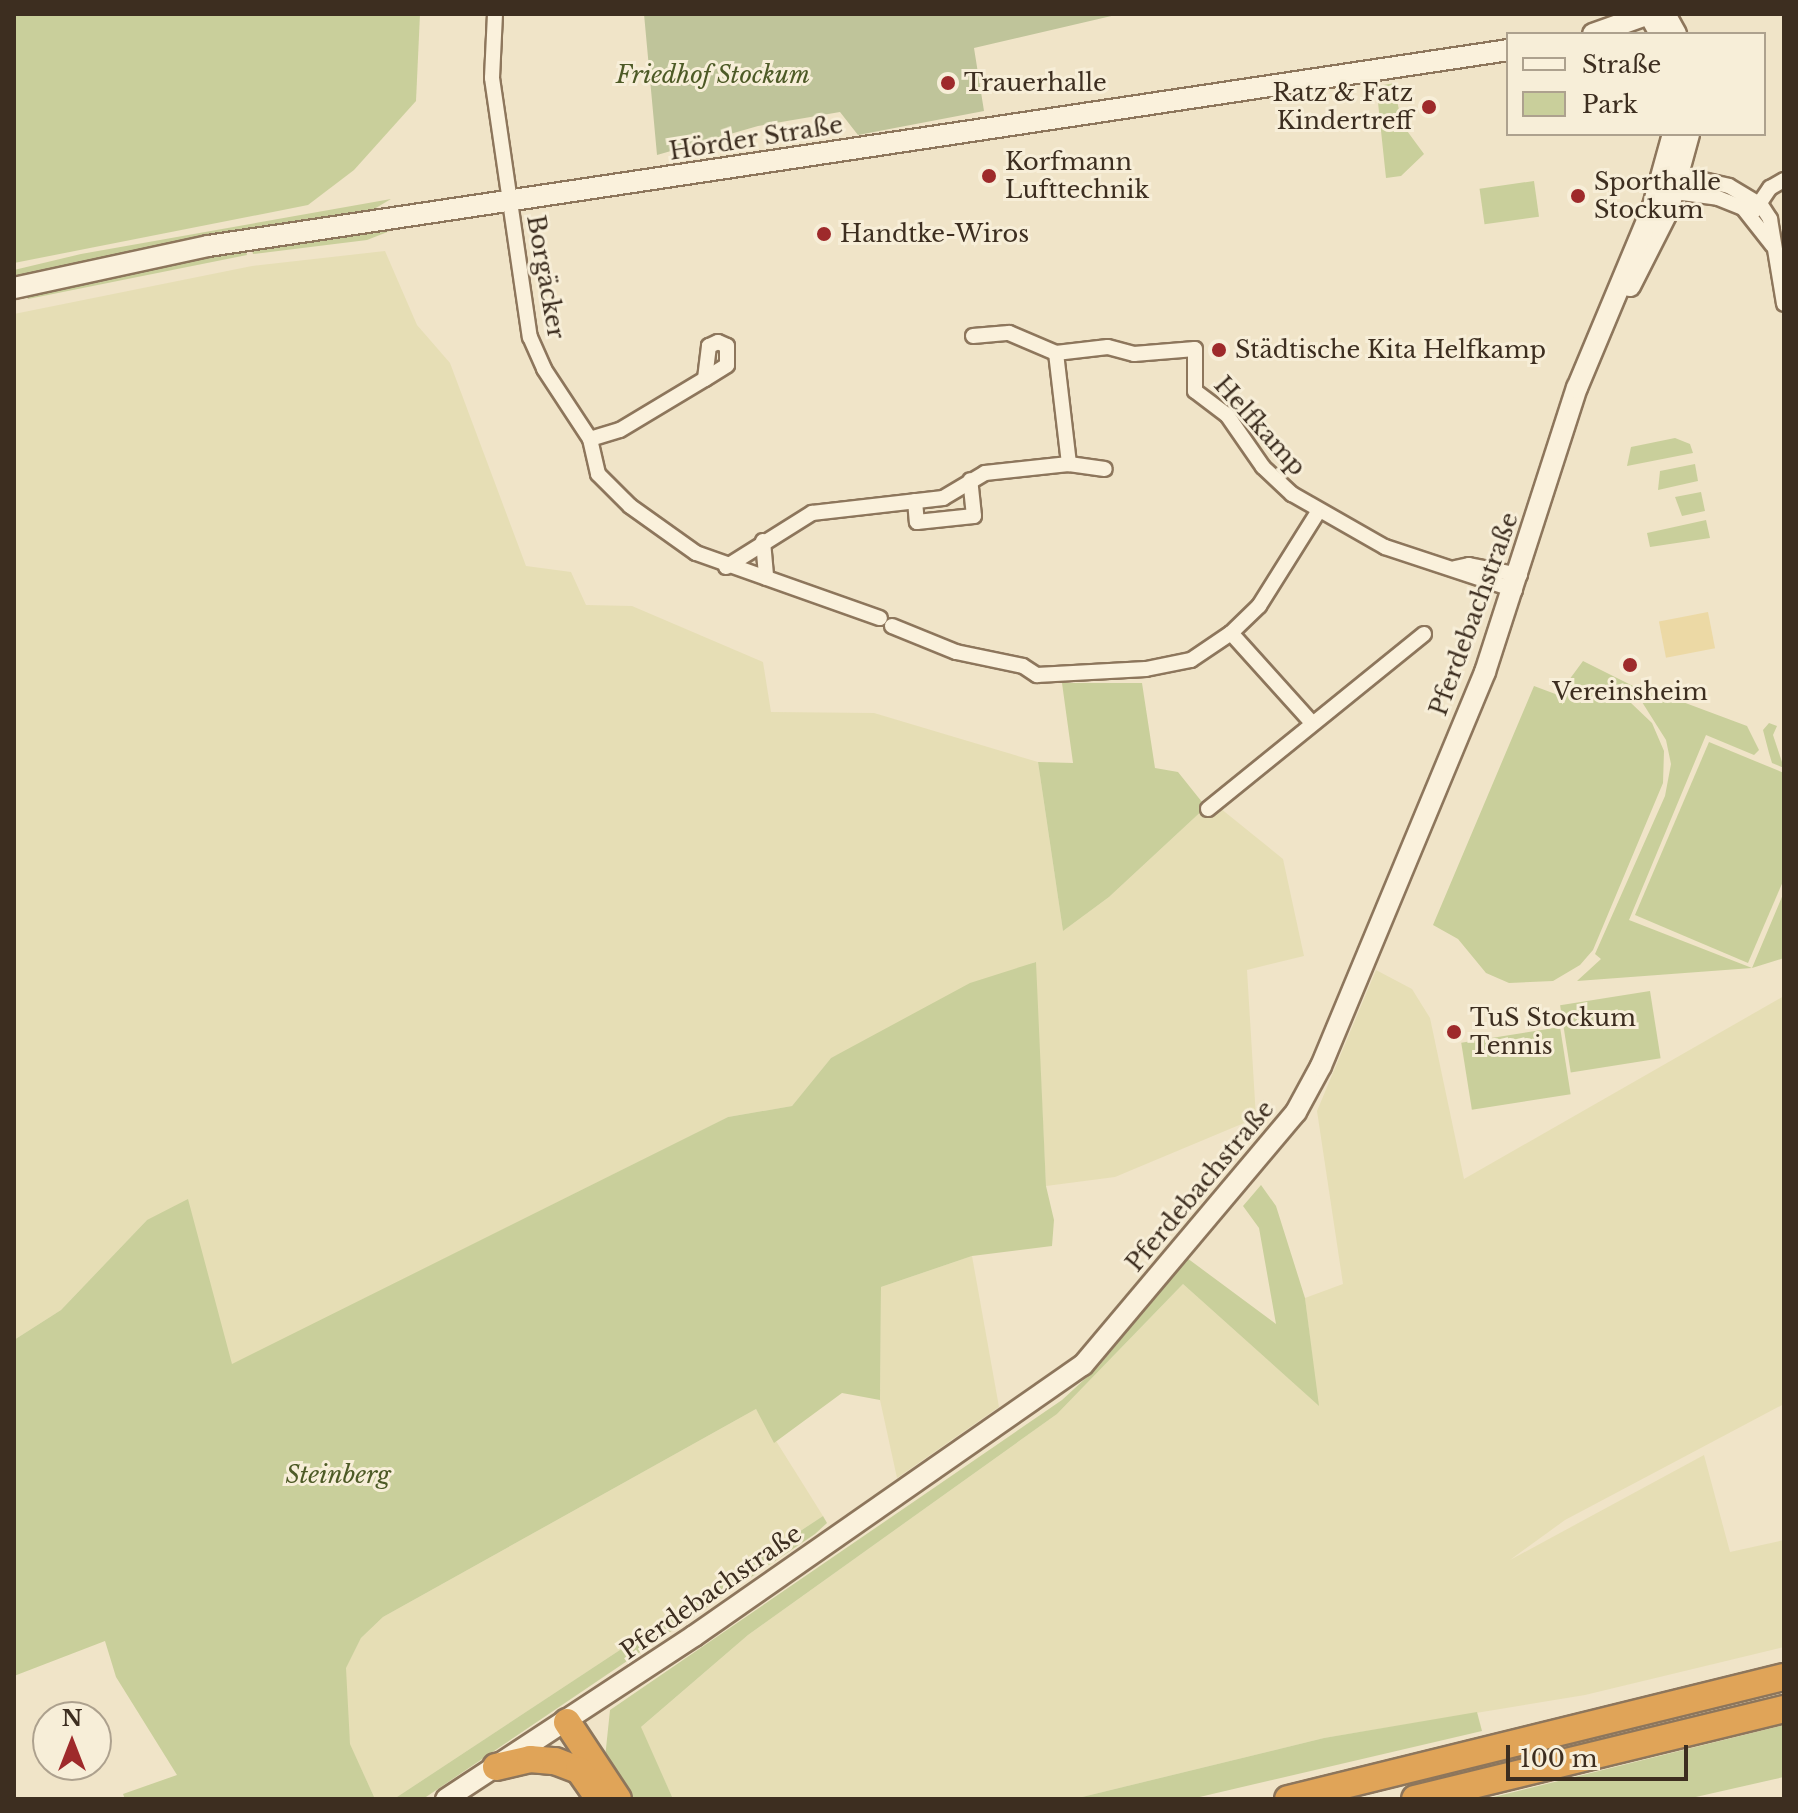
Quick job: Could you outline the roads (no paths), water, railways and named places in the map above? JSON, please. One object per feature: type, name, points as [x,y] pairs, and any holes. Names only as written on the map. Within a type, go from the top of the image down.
[{"type":"highway","points":[[1288,1799],[1784,1677]]},
{"type":"highway","points":[[1415,1799],[1784,1709]]},
{"type":"highway","points":[[561,1725],[579,1770],[599,1799]]},
{"type":"highway","points":[[561,1725],[618,1799]]},
{"type":"highway","points":[[496,1767],[530,1759],[579,1770]]},
{"type":"main road","points":[[1599,32],[1649,14],[1659,32]]},
{"type":"main road","points":[[1665,14],[1675,32]]},
{"type":"main road","name":"Hörder Straße","points":[[14,288],[208,246],[511,203],[1506,50]]},
{"type":"main road","name":"Pferdebachstraße","points":[[1672,183],[1673,136]]},
{"type":"main road","name":"Pferdebachstraße","points":[[446,1799],[561,1725],[1083,1365],[1274,1142],[1321,1066],[1518,583],[1577,388],[1672,183],[1688,136]]},
{"type":"street","name":"Borgäcker","points":[[495,14],[492,78],[530,337],[567,409],[590,439],[598,474],[630,506],[669,536],[726,567],[886,622],[956,652],[1055,677],[1191,660],[1231,633],[1266,598],[1318,512]]},
{"type":"street","points":[[1754,218],[1757,201],[1784,180]]},
{"type":"street","points":[[1672,183],[1729,186],[1757,201],[1770,219],[1784,304]]},
{"type":"street","points":[[1672,183],[1718,198],[1754,218],[1773,246]]},
{"type":"street","name":"Helfkamp","points":[[973,336],[1009,333],[1056,353],[1108,347],[1134,354],[1195,349],[1195,391],[1227,415],[1278,482],[1318,512],[1385,547],[1455,568],[1466,576],[1518,583]]},
{"type":"street","points":[[1056,353],[1069,464]]},
{"type":"street","points":[[590,439],[620,430],[705,379]]},
{"type":"street","points":[[726,567],[812,513],[943,498],[985,473],[1069,464],[1105,469]]},
{"type":"street","points":[[915,501],[917,522],[974,516],[970,480]]},
{"type":"street","points":[[943,498],[945,519]]},
{"type":"street","points":[[763,541],[771,580]]},
{"type":"street","points":[[1231,633],[1312,723]]},
{"type":"street","points":[[1208,809],[1424,634]]},
{"type":"place","name":"Trauerhalle","points":[[948,83]]},
{"type":"place","name":"Ratz & Fatz Kindertreff","points":[[1429,107]]},
{"type":"place","name":"Korfmann Lufttechnik","points":[[989,176]]},
{"type":"place","name":"Sporthalle Stockum","points":[[1578,196]]},
{"type":"place","name":"Handtke-Wiros","points":[[824,234]]},
{"type":"place","name":"Städtische Kita Helfkamp","points":[[1219,350]]},
{"type":"place","name":"Vereinsheim","points":[[1630,665]]},
{"type":"place","name":"TuS Stockum Tennis","points":[[1454,1032]]},
{"type":"park label","name":"Friedhof Stockum","points":[[713,75]]},
{"type":"park label","name":"Steinberg","points":[[338,1475]]}]
